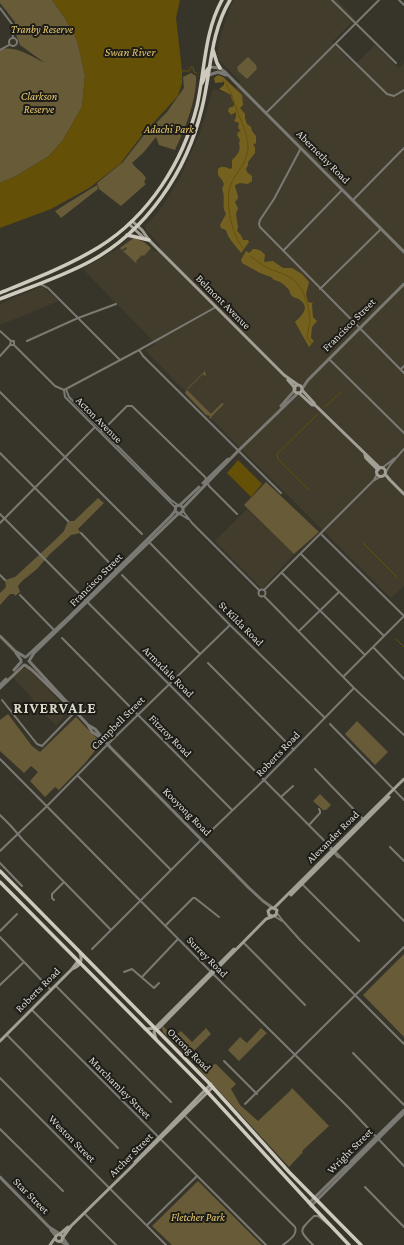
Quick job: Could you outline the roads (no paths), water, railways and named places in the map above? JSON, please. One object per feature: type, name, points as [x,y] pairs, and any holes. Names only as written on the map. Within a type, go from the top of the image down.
[{"type":"highway","points":[[0,293],[44,275],[91,252],[130,223],[157,193],[180,155],[192,123],[201,84],[208,36],[214,17],[222,0]]},
{"type":"highway","points":[[0,300],[93,260],[106,252],[127,236],[162,197],[189,150],[200,120],[209,75],[212,47],[220,21],[230,0]]},
{"type":"highway","points":[[212,47],[220,68]]},
{"type":"highway","points":[[201,84],[206,71],[210,67]]},
{"type":"highway","points":[[127,236],[149,240]]},
{"type":"highway","name":"Orrong Road","points":[[0,871],[212,1086],[289,1172],[362,1245]]},
{"type":"highway","name":"Orrong Road","points":[[0,882],[206,1091],[349,1245]]},
{"type":"main road","name":"Belmont Avenue","points":[[130,223],[136,227],[285,375],[298,391],[314,403],[365,455],[366,458],[404,494]]},
{"type":"main road","name":"Belmont Avenue","points":[[285,375],[299,385],[298,391]]},
{"type":"main road","name":"Alexander Road","points":[[273,916],[281,904],[301,883],[404,780]]},
{"type":"main road","name":"Alexander Road","points":[[268,912],[301,883]]},
{"type":"main road","points":[[274,908],[277,912]]},
{"type":"main road","points":[[145,1029],[155,1028],[243,942],[266,919],[273,916],[268,912],[243,942]]},
{"type":"main road","points":[[79,951],[81,957],[79,962]]},
{"type":"main road","name":"Roberts Road","points":[[0,1041],[79,962]]},
{"type":"main road","points":[[155,1028],[154,1032],[156,1040]]},
{"type":"main road","name":"Archer Street","points":[[61,1236],[212,1086]]},
{"type":"main road","points":[[52,1245],[59,1242],[61,1236],[56,1237]]},
{"type":"main road","points":[[56,1237],[59,1242]]},
{"type":"main road","points":[[52,1245],[56,1237]]},
{"type":"street","points":[[332,0],[396,64]]},
{"type":"street","points":[[266,113],[379,0]]},
{"type":"street","points":[[399,0],[404,5]]},
{"type":"street","points":[[0,8],[12,24],[13,38],[17,41],[13,46],[9,45],[0,50]]},
{"type":"street","points":[[9,45],[9,40],[13,38]]},
{"type":"street","points":[[336,44],[387,94],[394,96],[404,90]]},
{"type":"street","points":[[210,67],[220,68]]},
{"type":"street","name":"Abernethy Road","points":[[220,68],[404,252]]},
{"type":"street","points":[[209,75],[218,72],[228,76]]},
{"type":"street","points":[[301,148],[274,199],[260,220],[260,227],[404,372]]},
{"type":"street","points":[[353,200],[404,148]]},
{"type":"street","points":[[283,251],[342,190]]},
{"type":"street","points":[[320,289],[381,229]]},
{"type":"street","points":[[48,288],[49,279]]},
{"type":"street","points":[[39,284],[48,288],[120,360]]},
{"type":"street","name":"Francisco Street","points":[[24,665],[29,661],[34,653],[404,284]]},
{"type":"street","points":[[27,341],[78,318],[116,304]]},
{"type":"street","points":[[65,389],[216,307]]},
{"type":"street","points":[[0,331],[11,341],[10,345],[0,356]]},
{"type":"street","name":"Acton Avenue","points":[[11,341],[14,341],[14,345],[56,386],[65,389],[69,397],[259,590],[259,595],[264,596]]},
{"type":"street","points":[[139,350],[143,356],[281,493]]},
{"type":"street","points":[[329,359],[404,433]]},
{"type":"street","points":[[401,369],[404,366]]},
{"type":"street","name":"Francisco Street","points":[[299,385],[308,380]]},
{"type":"street","name":"Acton Avenue","points":[[65,389],[65,397],[95,427],[102,431]]},
{"type":"street","points":[[0,392],[142,534]]},
{"type":"street","points":[[102,431],[127,406],[132,406],[207,481],[237,514]]},
{"type":"street","points":[[0,523],[95,427]]},
{"type":"street","points":[[259,590],[264,590],[404,449]]},
{"type":"street","points":[[0,453],[68,521]]},
{"type":"street","points":[[381,472],[396,458]]},
{"type":"street","name":"Armadale Road","points":[[0,514],[404,921]]},
{"type":"street","points":[[81,533],[116,571]]},
{"type":"street","points":[[321,534],[404,616],[344,676]]},
{"type":"street","name":"St Kilda Road","points":[[148,541],[324,718]]},
{"type":"street","points":[[301,554],[384,636]]},
{"type":"street","points":[[282,572],[365,655]]},
{"type":"street","points":[[0,575],[5,580]]},
{"type":"street","points":[[122,575],[200,654]]},
{"type":"street","points":[[264,590],[264,596],[344,676],[354,688],[404,735]]},
{"type":"street","points":[[299,631],[339,592]]},
{"type":"street","points":[[20,595],[56,631]]},
{"type":"street","name":"Campbell Street","points":[[0,851],[78,776],[168,684],[230,625]]},
{"type":"street","name":"Francisco Street","points":[[21,661],[56,631]]},
{"type":"street","points":[[0,636],[15,651],[21,661],[0,685]]},
{"type":"street","name":"Fitzroy Road","points":[[62,638],[232,810]]},
{"type":"street","points":[[373,647],[404,679]]},
{"type":"street","points":[[15,651],[25,657]]},
{"type":"street","name":"Kooyong Road","points":[[25,657],[75,712],[88,725],[95,729],[107,745],[201,840],[263,901],[274,908]]},
{"type":"street","name":"Kooyong Road","points":[[21,661],[32,670],[71,710],[75,712]]},
{"type":"street","points":[[208,663],[294,750]]},
{"type":"street","points":[[0,688],[24,665]]},
{"type":"street","name":"Roberts Road","points":[[212,830],[294,750],[354,688]]},
{"type":"street","points":[[2,700],[37,744],[42,746],[75,712]]},
{"type":"street","points":[[330,724],[404,800]]},
{"type":"street","name":"Surrey Road","points":[[0,759],[404,1166]]},
{"type":"street","points":[[315,769],[364,820]]},
{"type":"street","points":[[78,776],[171,870]]},
{"type":"street","points":[[281,797],[293,786]]},
{"type":"street","points":[[308,825],[320,813],[319,809]]},
{"type":"street","points":[[0,815],[22,840],[111,930]]},
{"type":"street","points":[[92,949],[201,840]]},
{"type":"street","points":[[390,847],[404,861]]},
{"type":"street","points":[[0,863],[22,886]]},
{"type":"street","points":[[54,900],[52,898],[52,894],[64,882]]},
{"type":"street","points":[[301,883],[359,941]]},
{"type":"street","points":[[165,926],[193,898],[219,917]]},
{"type":"street","name":"Kooyong Road","points":[[263,901],[268,912]]},
{"type":"street","points":[[277,912],[283,921],[404,1044]]},
{"type":"street","points":[[0,930],[17,914]]},
{"type":"street","points":[[273,916],[283,921]]},
{"type":"street","points":[[0,937],[51,990]]},
{"type":"street","points":[[142,977],[178,939]]},
{"type":"street","points":[[243,942],[305,1005]]},
{"type":"street","points":[[245,1104],[296,1056],[404,947]]},
{"type":"street","points":[[0,985],[24,962]]},
{"type":"street","points":[[124,972],[132,969],[157,990]]},
{"type":"street","points":[[154,988],[159,983]]},
{"type":"street","points":[[56,986],[171,1102]]},
{"type":"street","name":"Marchamley Street","points":[[32,1010],[266,1245]]},
{"type":"street","points":[[7,1035],[118,1148]]},
{"type":"street","points":[[353,1053],[404,1105]]},
{"type":"street","points":[[224,1061],[257,1094]]},
{"type":"street","name":"Weston Street","points":[[0,1078],[166,1245]]},
{"type":"street","name":"Wright Street","points":[[310,1204],[404,1112]]},
{"type":"street","points":[[184,1114],[295,1227],[295,1234],[283,1245]]},
{"type":"street","points":[[0,1129],[63,1191]]},
{"type":"street","points":[[147,1225],[197,1176]]},
{"type":"street","name":"Star Street","points":[[0,1177],[49,1227],[61,1236],[67,1245]]},
{"type":"street","points":[[365,1187],[404,1227]]},
{"type":"street","points":[[84,1213],[116,1245]]},
{"type":"street","points":[[313,1245],[303,1235],[301,1231],[303,1227],[314,1216],[318,1216],[330,1226]]},
{"type":"street","name":"Star Street","points":[[49,1227],[56,1237]]},
{"type":"street","name":"Star Street","points":[[59,1242],[67,1245]]},
{"type":"water","name":"Swan River","points":[[52,0],[180,0],[176,18],[182,83],[178,96],[142,135],[120,164],[89,188],[51,209],[0,228],[0,183],[16,176],[49,156],[63,140],[82,107],[85,75],[77,40],[65,18]]},
{"type":"water","points":[[238,460],[262,484],[251,497],[227,473]]},
{"type":"waterway","points":[[182,71],[189,71],[191,67],[193,67],[194,72],[197,73]]},
{"type":"waterway","points":[[223,80],[230,92],[244,129],[248,146],[248,152],[243,165],[231,183],[228,201],[230,219],[239,243],[243,248]]},
{"type":"waterway","points":[[250,256],[268,268],[288,276],[299,286],[305,297],[308,308],[310,320],[307,338],[312,344]]},
{"type":"waterway","points":[[325,407],[341,392]]},
{"type":"waterway","points":[[309,490],[278,459],[277,454],[318,414]]},
{"type":"waterway","points":[[363,543],[397,577]]},
{"type":"waterway","points":[[396,639],[404,647]]},
{"type":"district","name":"RIVERVALE","points":[[55,708]]},
{"type":"park label","name":"Tranby Reserve","points":[[42,30]]},
{"type":"park label","name":"Clarkson Reserve","points":[[39,103]]},
{"type":"park label","name":"Adachi Park","points":[[169,130]]},
{"type":"park label","name":"Fletcher Park","points":[[198,1218]]}]
